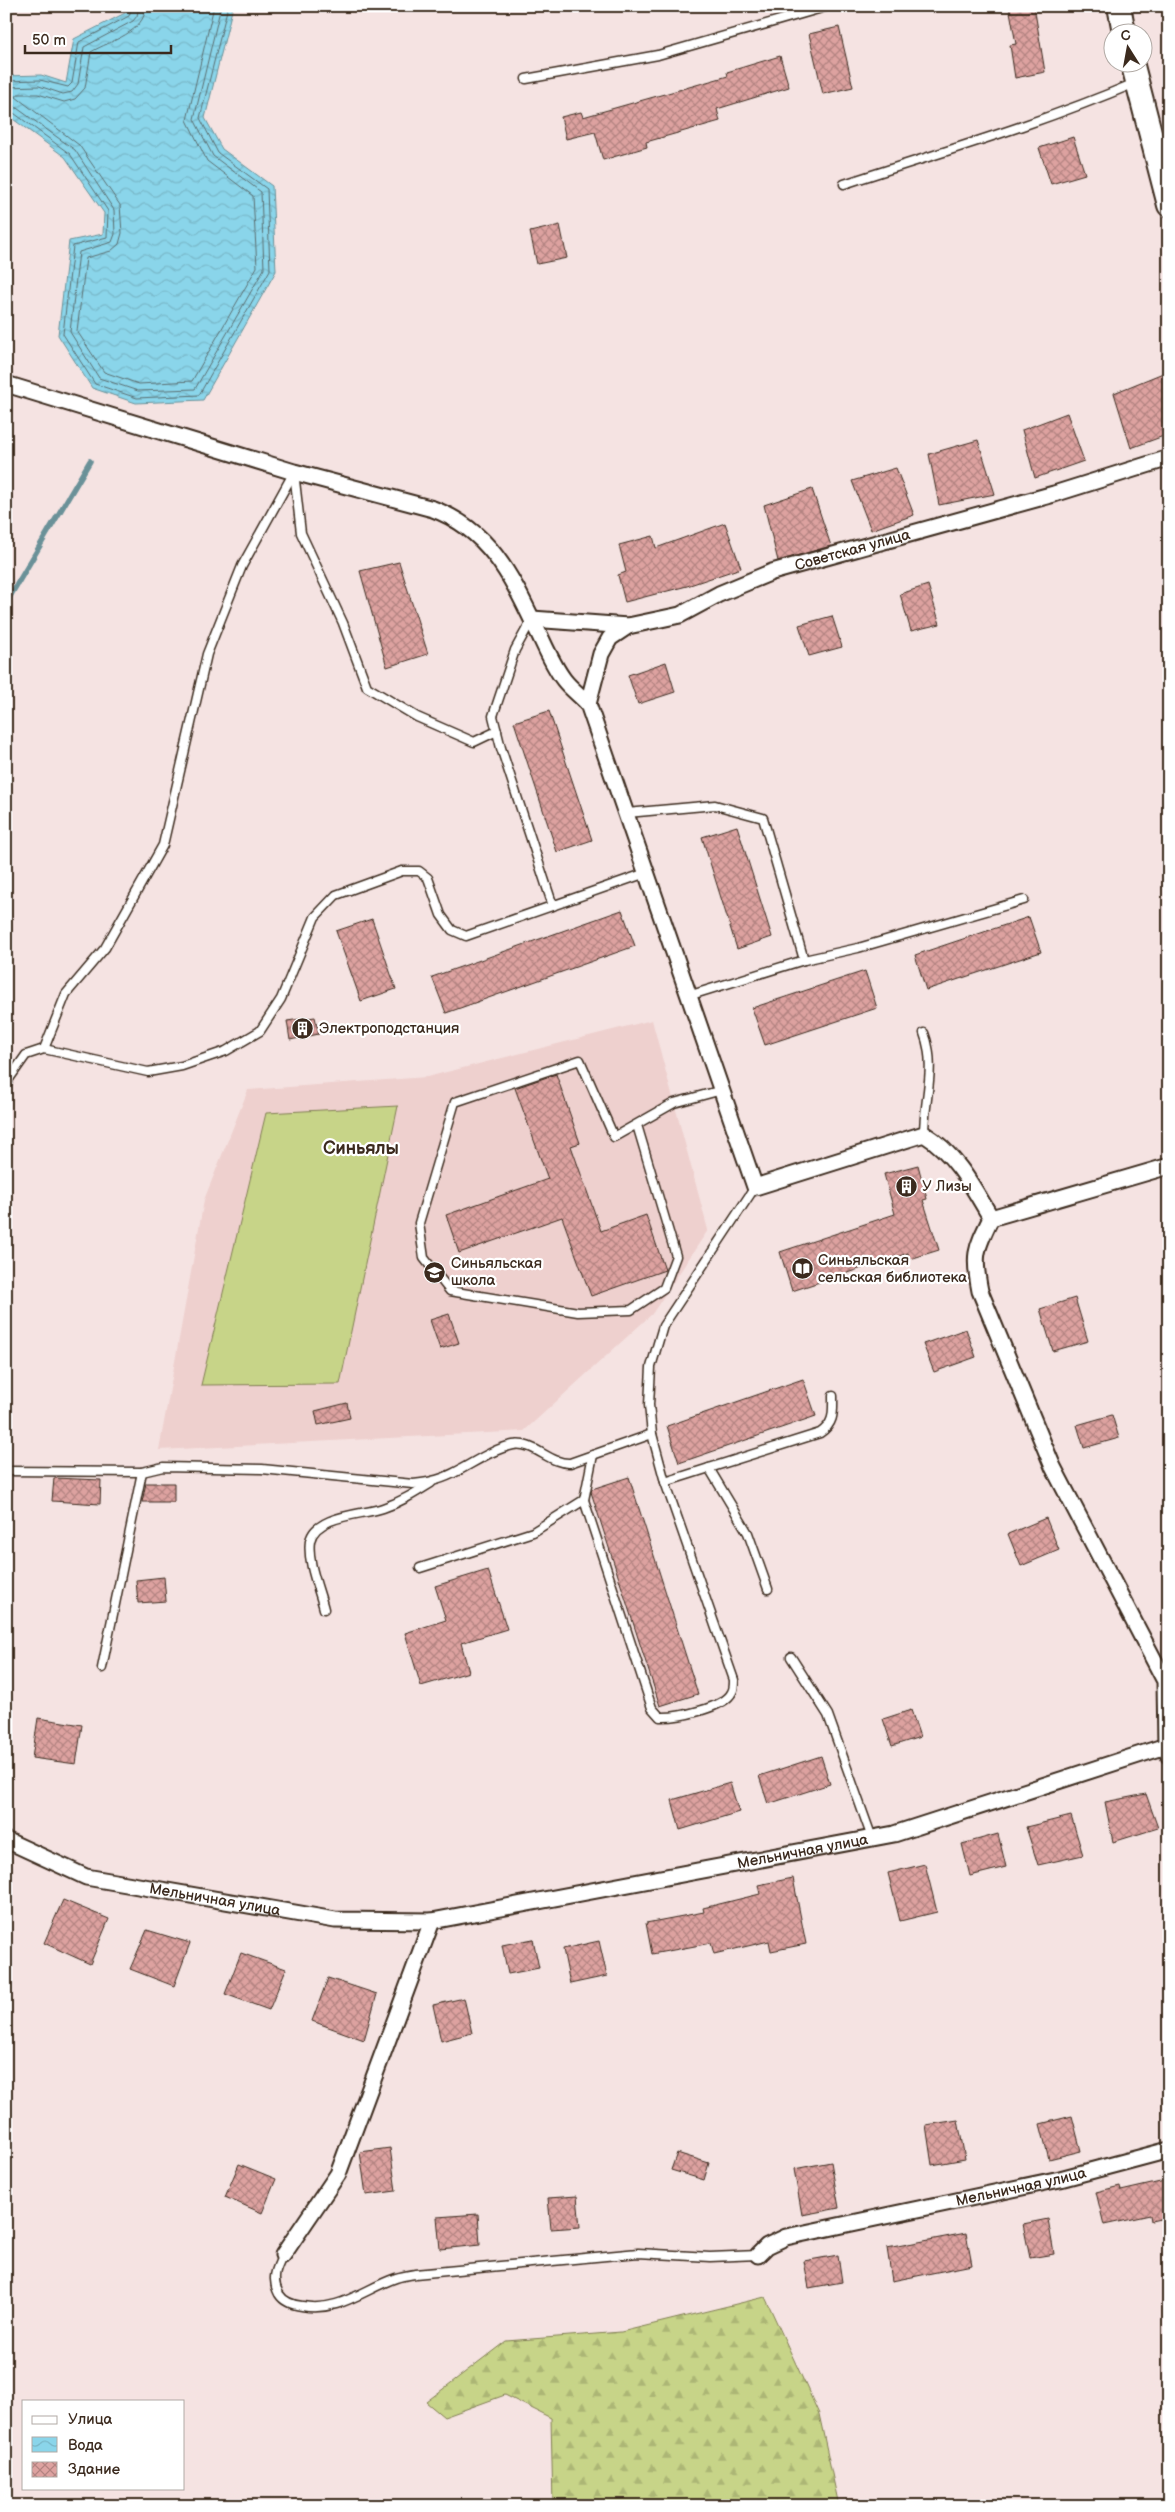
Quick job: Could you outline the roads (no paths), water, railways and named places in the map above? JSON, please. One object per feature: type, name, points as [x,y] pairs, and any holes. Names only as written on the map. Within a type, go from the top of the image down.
[{"type":"street","points":[[1119,6],[1122,22]]},
{"type":"street","points":[[1134,72],[1169,205]]},
{"type":"street","points":[[6,384],[294,472],[433,508],[453,516],[466,524],[500,561],[564,680],[588,704],[755,1187],[924,1134],[936,1142],[967,1177],[991,1218]]},
{"type":"street","name":"Советская улица","points":[[588,704],[601,654],[610,638],[628,626],[680,615],[719,594],[772,572],[1054,494],[1169,458]]},
{"type":"street","points":[[532,619],[628,626]]},
{"type":"street","points":[[1167,1751],[1164,1681],[1053,1467],[980,1291],[975,1264],[977,1244],[991,1218],[1169,1166]]},
{"type":"street","name":"Мельничная улица","points":[[6,1840],[86,1877],[334,1920],[432,1921],[894,1834],[1167,1751]]},
{"type":"street","points":[[284,2255],[338,2174],[432,1921]]},
{"type":"street","name":"Мельничная улица","points":[[758,2256],[767,2246],[786,2237],[1060,2179],[1169,2150]]},
{"type":"lane","points":[[526,79],[658,55],[829,6]]},
{"type":"lane","points":[[844,184],[1086,104],[1134,72]]},
{"type":"lane","points":[[294,472],[301,532],[344,623],[367,687],[417,717],[474,742],[497,731]]},
{"type":"lane","points":[[44,1049],[66,994],[105,948],[163,845],[207,654],[242,566],[294,472]]},
{"type":"lane","points":[[532,619],[515,650],[493,716],[553,906]]},
{"type":"lane","points":[[627,813],[715,805],[764,818],[804,960]]},
{"type":"lane","points":[[6,1087],[8,1079],[26,1055],[44,1049],[148,1072],[182,1066],[226,1051],[260,1031],[281,999],[315,917],[336,895],[402,871],[419,871],[428,878],[441,915],[452,930],[466,936],[646,873]]},
{"type":"lane","points":[[688,996],[804,960],[858,948],[1024,900]]},
{"type":"lane","points":[[924,1033],[931,1062],[924,1112],[924,1134]]},
{"type":"lane","points":[[637,1125],[676,1256],[664,1288],[631,1310],[578,1312],[450,1291],[424,1258],[420,1223],[455,1102],[580,1060],[614,1137],[674,1103],[722,1090]]},
{"type":"lane","points":[[593,1455],[584,1500],[652,1708],[660,1717],[671,1718],[721,1703],[732,1692],[734,1680],[665,1482],[652,1434],[649,1405],[651,1367],[663,1326],[755,1187]]},
{"type":"lane","points":[[665,1482],[820,1433],[828,1427],[833,1417],[833,1396]]},
{"type":"lane","points":[[324,1609],[311,1556],[310,1540],[318,1528],[330,1520],[381,1509],[405,1499],[433,1481],[502,1448],[515,1444],[529,1446],[561,1463],[570,1463],[652,1434]]},
{"type":"lane","points":[[6,1471],[142,1472],[163,1467],[262,1468],[413,1484],[433,1481]]},
{"type":"lane","points":[[709,1468],[748,1533],[768,1589]]},
{"type":"lane","points":[[102,1668],[142,1472]]},
{"type":"lane","points":[[420,1568],[533,1532],[584,1500]]},
{"type":"lane","points":[[791,1657],[828,1715],[872,1838]]},
{"type":"lane","points":[[284,2255],[274,2272],[275,2286],[281,2297],[292,2304],[310,2308],[348,2301],[396,2278],[415,2274],[638,2253],[710,2257],[758,2256]]},
{"type":"water","points":[[128,6],[233,6],[205,118],[222,149],[272,186],[276,271],[203,400],[136,403],[92,388],[58,335],[69,241],[103,234],[104,213],[65,157],[6,114],[6,76],[41,75],[66,83],[74,39],[127,12]]},
{"type":"waterway","points":[[6,603],[90,461]]},
{"type":"place","name":"Электроподстанция","points":[[303,1028]]},
{"type":"place","name":"У Лизы","points":[[906,1186]]},
{"type":"place","name":"Синьяльская сельская библиотека","points":[[802,1269]]},
{"type":"place","name":"Синьяльская школа","points":[[435,1272]]},
{"type":"district","name":"Синьялы","points":[[361,1148]]}]
